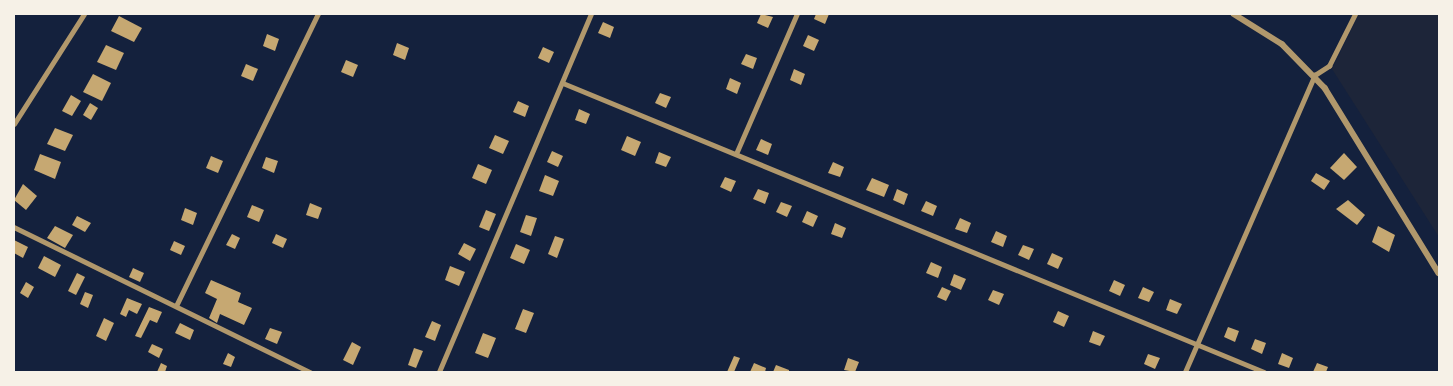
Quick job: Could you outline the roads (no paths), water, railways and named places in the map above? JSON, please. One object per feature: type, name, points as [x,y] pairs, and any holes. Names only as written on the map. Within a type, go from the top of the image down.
[{"type":"street","points":[[14,124],[84,14]]},
{"type":"street","points":[[176,306],[318,14]]},
{"type":"street","points":[[439,372],[592,14]]},
{"type":"street","points":[[736,154],[797,14]]},
{"type":"street","points":[[1234,14],[1282,44],[1315,76],[1439,273]]},
{"type":"street","points":[[1185,372],[1315,76],[1329,66],[1355,14]]},
{"type":"street","points":[[563,83],[1264,372]]},
{"type":"street","points":[[14,227],[310,372]]}]
